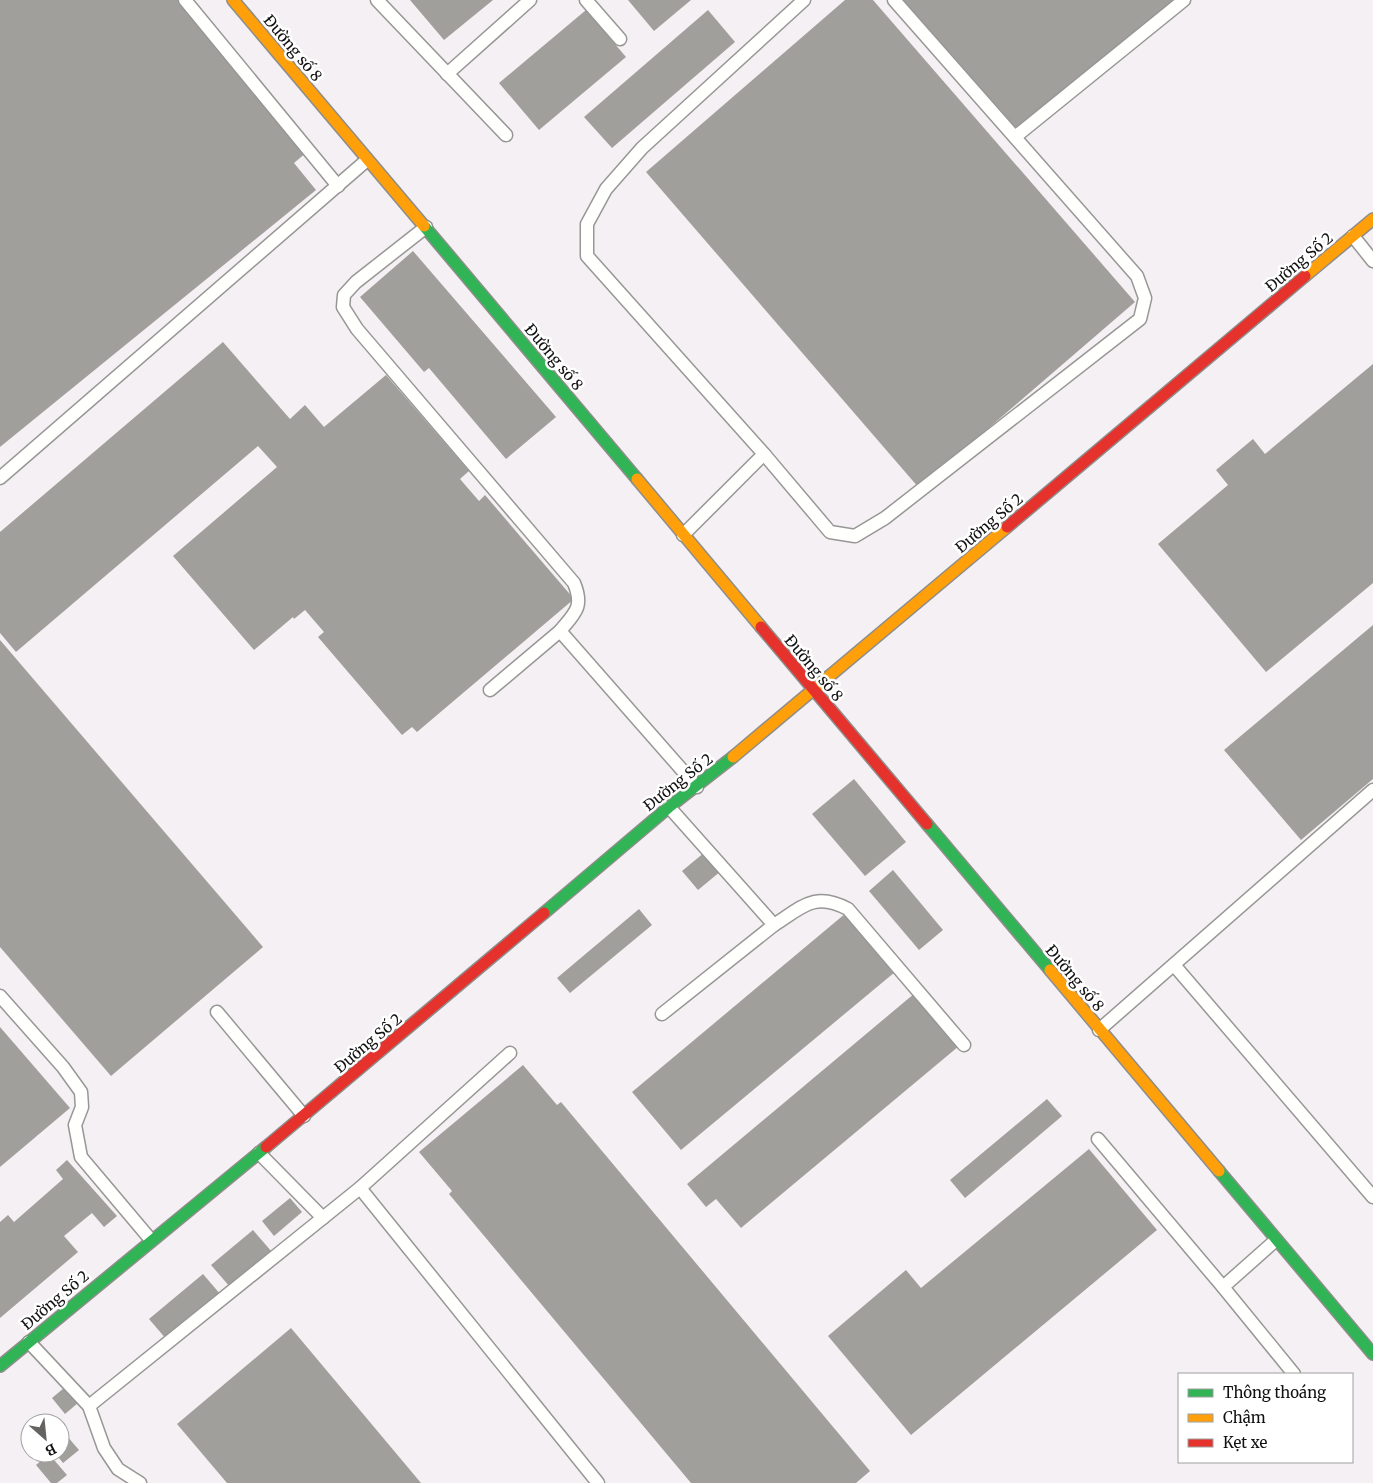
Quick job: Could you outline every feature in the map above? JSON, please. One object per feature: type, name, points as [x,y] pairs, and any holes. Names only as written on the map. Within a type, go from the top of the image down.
[{"type":"street","name":"Đường số 8","points":[[233,0],[1373,1354]]},
{"type":"street","name":"Đường Số 2","points":[[0,1366],[304,1116],[669,807],[697,787],[813,691],[1373,219]]},
{"type":"lane","points":[[184,0],[338,186]]},
{"type":"lane","points":[[377,0],[506,135]]},
{"type":"lane","points":[[447,74],[530,0]]},
{"type":"lane","points":[[586,0],[620,39]]},
{"type":"lane","points":[[804,0],[642,148],[606,189],[586,224],[587,256],[764,454],[830,532],[855,536],[884,518],[1140,319],[1144,298],[1137,276],[894,0]]},
{"type":"lane","points":[[1015,137],[1184,0]]},
{"type":"lane","points":[[0,478],[367,160]]},
{"type":"lane","points":[[426,227],[356,282],[344,295],[343,307],[357,329],[574,583],[580,597],[578,609],[560,631],[490,690]]},
{"type":"lane","points":[[1353,236],[1373,261]]},
{"type":"lane","points":[[682,535],[764,454]]},
{"type":"lane","points":[[560,631],[697,787]]},
{"type":"lane","points":[[1099,1030],[1373,790]]},
{"type":"lane","points":[[669,807],[774,925]]},
{"type":"lane","points":[[662,1014],[774,925],[810,902],[832,901],[848,909],[964,1046]]},
{"type":"lane","points":[[1174,965],[1373,1198]]},
{"type":"lane","points":[[0,996],[63,1067],[81,1092],[82,1107],[75,1125],[80,1157],[151,1240]]},
{"type":"lane","points":[[217,1012],[304,1116]]},
{"type":"lane","points":[[89,1406],[360,1188],[510,1053]]},
{"type":"lane","points":[[1098,1139],[1223,1286],[1293,1373]]},
{"type":"lane","points":[[259,1153],[323,1218]]},
{"type":"lane","points":[[360,1188],[598,1483]]},
{"type":"lane","points":[[1223,1286],[1276,1240]]},
{"type":"lane","points":[[28,1342],[89,1406],[104,1448],[118,1469],[140,1483]]},
{"type":"shaded area","points":[[0,0],[1373,0],[1373,1483],[0,1483]]},
{"type":"building","points":[[0,0],[180,0],[307,152],[294,163],[316,190],[0,447]]},
{"type":"building","points":[[410,0],[493,0],[444,40]]},
{"type":"building","points":[[628,0],[691,0],[654,31]]},
{"type":"building","points":[[845,0],[873,0],[1135,302],[919,488],[646,172]]},
{"type":"building","points":[[896,0],[1173,0],[1015,137]]},
{"type":"building","points":[[586,10],[626,57],[539,130],[499,83]]},
{"type":"building","points":[[708,10],[735,42],[612,148],[584,117]]},
{"type":"building","points":[[413,251],[556,417],[506,459],[429,368],[424,372],[360,297]]},
{"type":"building","points":[[223,342],[290,419],[305,405],[324,427],[386,375],[469,471],[460,479],[479,501],[485,495],[574,599],[417,732],[412,727],[402,735],[318,637],[324,632],[305,610],[294,619],[293,617],[254,650],[173,556],[277,467],[258,446],[16,652],[0,633],[0,532]]},
{"type":"building","points":[[1373,364],[1373,583],[1266,672],[1158,544],[1228,485],[1216,470],[1253,439],[1265,454]]},
{"type":"building","points":[[1373,625],[1373,779],[1301,840],[1224,750]]},
{"type":"building","points":[[0,640],[263,947],[111,1076],[0,947]]},
{"type":"building","points":[[854,779],[906,842],[865,876],[812,814]]},
{"type":"building","points":[[705,852],[721,871],[698,890],[682,871]]},
{"type":"building","points":[[893,870],[943,930],[919,950],[869,891]]},
{"type":"building","points":[[639,909],[652,925],[570,993],[557,978]]},
{"type":"building","points":[[846,913],[895,972],[681,1150],[632,1092]]},
{"type":"building","points":[[915,993],[959,1046],[741,1228],[716,1199],[706,1207],[687,1184]]},
{"type":"building","points":[[0,1027],[70,1108],[0,1167]]},
{"type":"building","points":[[523,1065],[557,1105],[561,1102],[870,1471],[856,1483],[691,1483],[449,1194],[452,1191],[419,1152]]},
{"type":"building","points":[[1047,1099],[1062,1116],[965,1198],[950,1180]]},
{"type":"building","points":[[1089,1149],[1157,1230],[911,1435],[828,1336],[906,1270],[921,1288]]},
{"type":"building","points":[[67,1160],[117,1216],[104,1227],[92,1213],[64,1236],[78,1252],[0,1318],[0,1222],[8,1215],[14,1222],[63,1179],[56,1170]]},
{"type":"building","points":[[290,1198],[302,1212],[274,1236],[262,1221]]},
{"type":"building","points":[[253,1230],[272,1252],[230,1287],[211,1265]]},
{"type":"building","points":[[203,1274],[221,1295],[167,1340],[149,1319]]},
{"type":"building","points":[[291,1328],[421,1483],[227,1483],[177,1424]]},
{"type":"building","points":[[64,1388],[78,1403],[64,1413],[52,1398]]},
{"type":"building","points":[[70,1440],[79,1450],[70,1457]]},
{"type":"building","points":[[38,1463],[57,1463],[67,1475],[57,1483],[51,1483],[36,1465]]},
{"type":"traffic: fast","points":[[424,226],[637,479]]},
{"type":"traffic: fast","points":[[544,913],[669,807],[733,757]]},
{"type":"traffic: fast","points":[[927,824],[1050,970]]},
{"type":"traffic: fast","points":[[0,1366],[266,1147]]},
{"type":"traffic: fast","points":[[1219,1171],[1373,1354]]},
{"type":"traffic: slow","points":[[233,0],[424,226]]},
{"type":"traffic: slow","points":[[1305,276],[1373,219]]},
{"type":"traffic: slow","points":[[637,479],[761,627]]},
{"type":"traffic: slow","points":[[733,757],[1007,527]]},
{"type":"traffic: slow","points":[[1050,970],[1219,1171]]},
{"type":"traffic: jam","points":[[1007,527],[1305,276]]},
{"type":"traffic: jam","points":[[761,627],[927,824]]},
{"type":"traffic: jam","points":[[266,1147],[544,913]]}]
